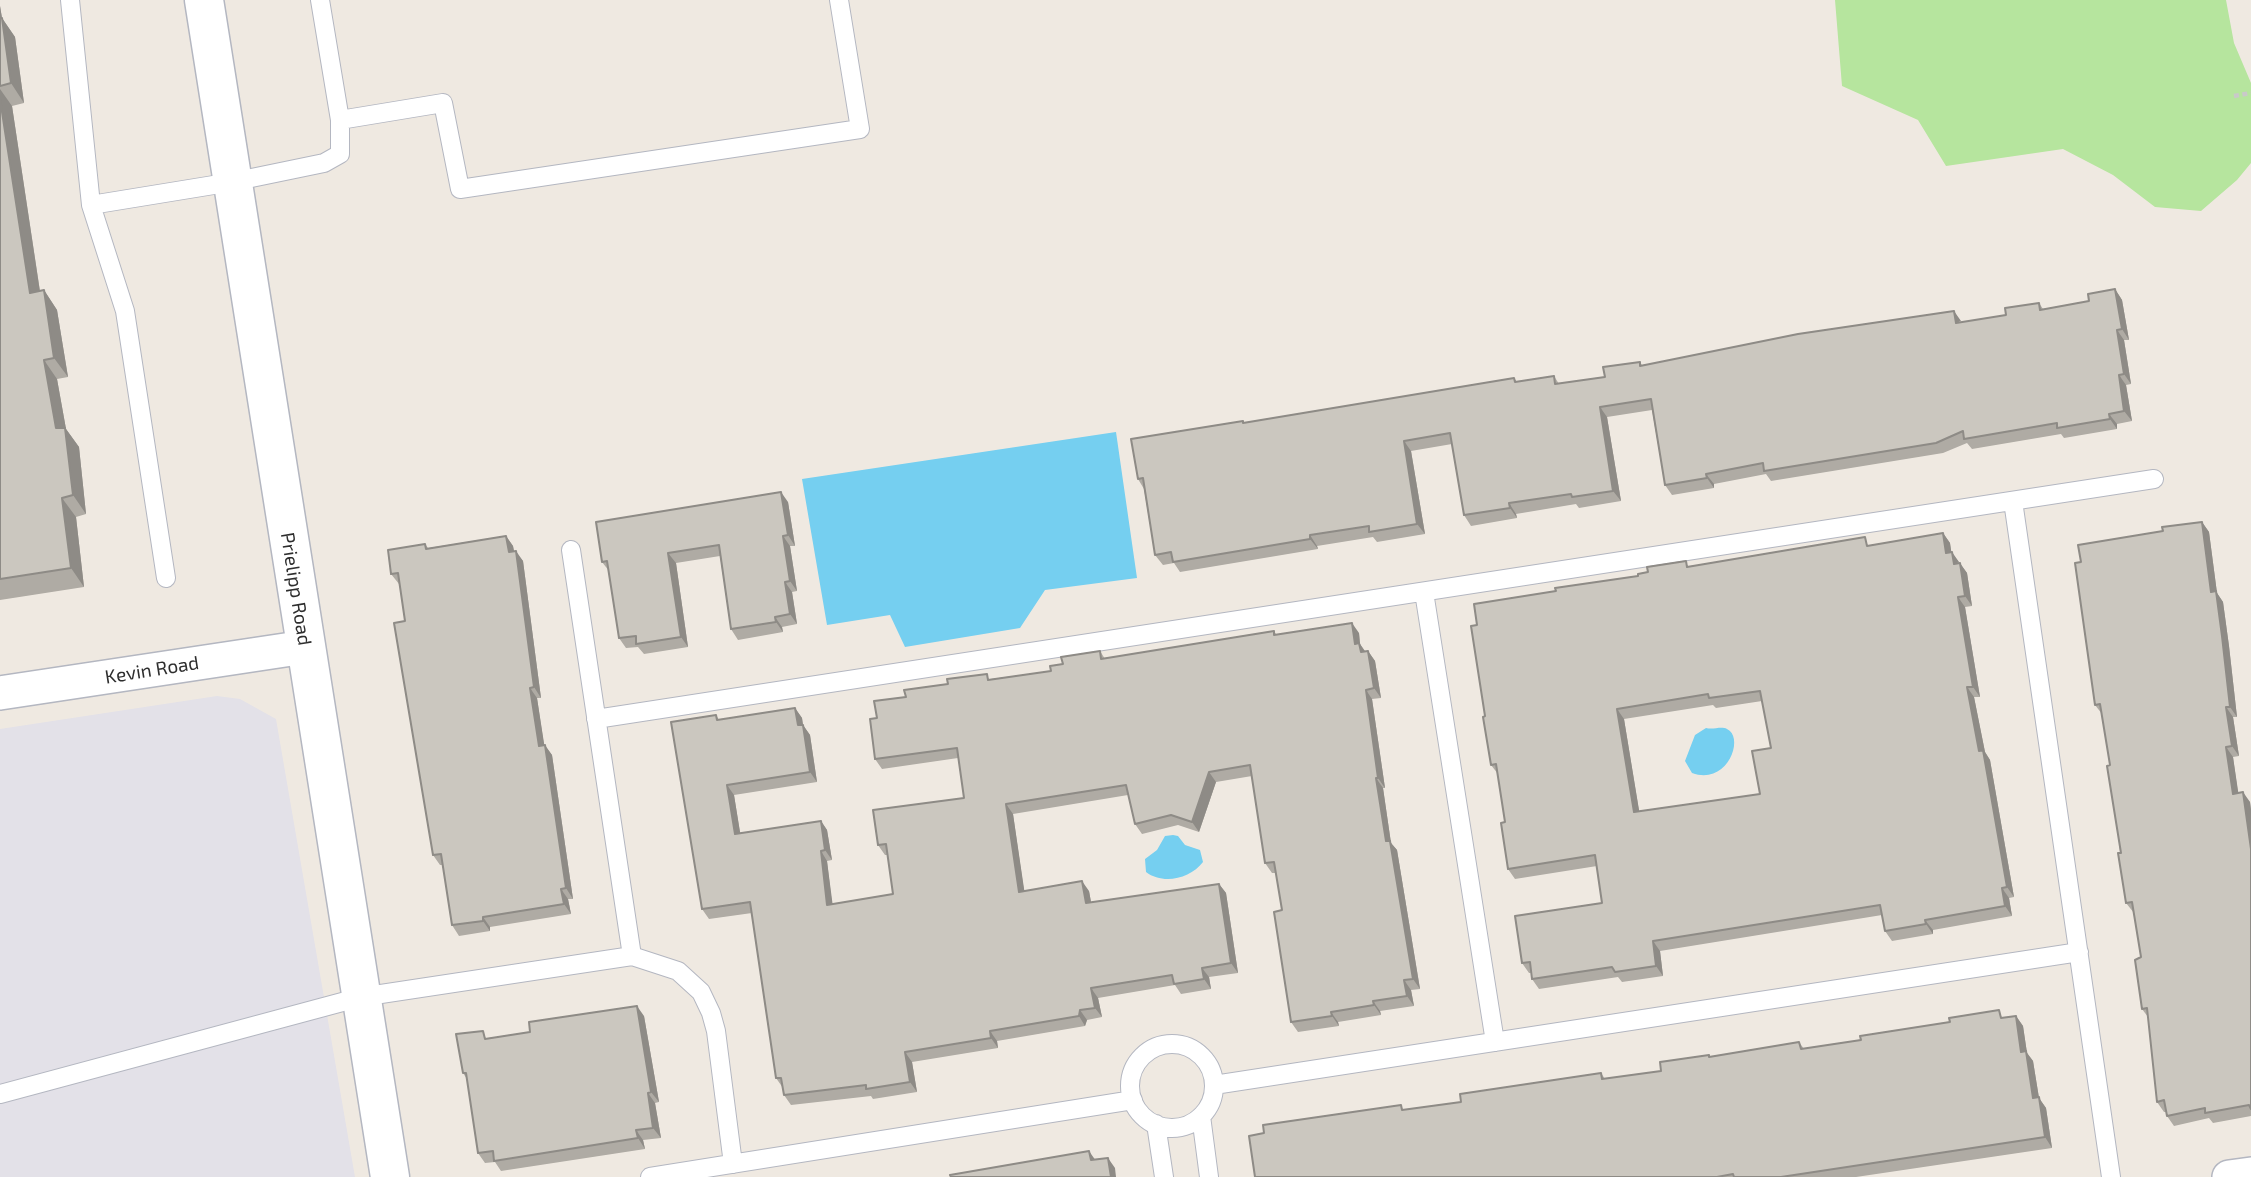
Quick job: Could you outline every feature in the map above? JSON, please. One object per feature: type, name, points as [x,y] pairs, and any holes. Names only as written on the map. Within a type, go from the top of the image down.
[{"type":"street","name":"Prielipp Road","points":[[204,0],[390,1177]]},
{"type":"street","name":"Kevin Road","points":[[0,693],[305,647]]},
{"type":"street","points":[[2229,1177],[2251,1174]]},
{"type":"lane","points":[[70,0],[91,205],[125,311],[166,578]]},
{"type":"lane","points":[[91,205],[232,182],[324,163],[340,154],[340,120],[320,0]]},
{"type":"lane","points":[[340,120],[443,103],[460,189],[860,128],[839,0]]},
{"type":"lane","points":[[596,719],[2154,479]]},
{"type":"lane","points":[[2013,501],[2111,1177]]},
{"type":"lane","points":[[570,550],[632,956]]},
{"type":"lane","points":[[1424,592],[1495,1042]]},
{"type":"lane","points":[[1214,1085],[2079,951]]},
{"type":"lane","points":[[0,1094],[361,997],[632,956],[678,971],[701,992],[716,1031],[733,1164]]},
{"type":"lane","points":[[1175,1044],[1189,1047],[1200,1055],[1209,1065],[1214,1085],[1209,1106],[1201,1116],[1190,1124],[1177,1128],[1156,1124],[1140,1112],[1133,1100],[1130,1086],[1136,1066],[1149,1051],[1161,1045],[1175,1044]]},
{"type":"lane","points":[[650,1177],[1133,1100]]},
{"type":"lane","points":[[1201,1116],[1209,1177]]},
{"type":"lane","points":[[1156,1124],[1164,1177]]},
{"type":"path","points":[[2234,96],[2251,93]]},
{"type":"shaded area","points":[[217,696],[240,699],[276,719],[355,1177],[0,1177],[0,729]]},
{"type":"green space","points":[[1835,0],[2226,0],[2234,43],[2251,83],[2251,163],[2237,180],[2201,211],[2155,207],[2113,175],[2063,149],[1946,166],[1918,120],[1842,86]]},
{"type":"water","points":[[1116,432],[1137,578],[1045,590],[1020,628],[905,647],[890,615],[827,625],[802,479]]},
{"type":"water","points":[[1706,728],[1727,729],[1734,741],[1733,750],[1724,767],[1715,773],[1692,773],[1685,761],[1695,735]]},
{"type":"water","points":[[1165,836],[1178,836],[1185,845],[1200,850],[1203,862],[1191,873],[1176,878],[1160,878],[1146,872],[1145,859],[1157,850]]},
{"type":"building","points":[[0,18],[11,83],[0,86]]},
{"type":"building","points":[[0,99],[30,293],[44,290],[54,358],[44,360],[56,428],[65,428],[73,495],[62,498],[71,568],[0,579]]},
{"type":"building","points":[[2115,289],[2122,329],[2117,330],[2124,374],[2119,375],[2124,411],[2109,414],[2110,419],[2057,428],[2057,423],[1964,439],[1963,431],[1936,443],[1764,471],[1763,463],[1706,474],[1707,478],[1665,485],[1651,399],[1600,407],[1613,491],[1509,503],[1510,508],[1464,515],[1450,433],[1404,441],[1417,524],[1369,532],[1369,526],[1310,535],[1310,539],[1173,562],[1171,552],[1155,555],[1143,478],[1138,479],[1131,439],[1514,378],[1515,382],[1554,376],[1555,384],[1605,377],[1603,367],[1640,362],[1640,366],[1798,334],[1954,311],[1956,323],[2006,315],[2005,308],[2039,303],[2040,310],[2089,301],[2088,294]]},
{"type":"building","points":[[781,492],[788,535],[783,536],[790,581],[785,582],[790,614],[775,617],[776,622],[731,629],[719,545],[668,553],[681,637],[636,644],[636,636],[619,638],[607,561],[602,562],[596,522]]},
{"type":"building","points":[[2202,522],[2211,592],[2216,591],[2222,636],[2230,707],[2226,707],[2232,746],[2226,747],[2233,794],[2243,792],[2251,849],[2251,1109],[2249,1105],[2205,1113],[2205,1108],[2167,1116],[2164,1100],[2157,1102],[2147,1008],[2142,1009],[2135,960],[2141,957],[2132,902],[2126,903],[2107,766],[2110,765],[2100,704],[2095,705],[2075,563],[2081,562],[2078,545],[2163,531],[2162,527]]},
{"type":"building","points":[[1943,533],[1946,553],[1952,552],[1954,564],[1960,563],[1965,596],[1958,597],[1973,687],[1967,687],[1979,751],[1983,750],[2007,887],[2002,888],[2005,906],[1925,920],[1926,924],[1885,931],[1880,905],[1653,941],[1656,966],[1615,972],[1612,967],[1532,979],[1530,962],[1522,963],[1515,916],[1602,903],[1595,855],[1508,869],[1501,823],[1505,822],[1496,764],[1491,765],[1471,626],[1477,625],[1474,604],[1556,591],[1555,588],[1638,576],[1648,572],[1647,567],[1686,561],[1687,567],[1865,537],[1867,546]],"holes":[[[1760,691],[1771,748],[1752,751],[1760,794],[1634,812],[1617,709],[1708,694],[1709,698]]]},
{"type":"building","points":[[506,536],[509,552],[516,551],[534,687],[530,688],[539,746],[545,745],[566,888],[561,889],[564,904],[483,917],[483,921],[452,925],[441,854],[433,855],[394,623],[405,621],[398,573],[391,574],[388,550],[425,544],[426,549]]},
{"type":"building","points":[[1352,623],[1355,644],[1359,643],[1361,652],[1368,651],[1374,688],[1366,690],[1386,841],[1390,841],[1413,979],[1404,980],[1407,996],[1373,1001],[1374,1005],[1331,1012],[1332,1016],[1291,1022],[1274,912],[1282,910],[1274,862],[1265,863],[1250,765],[1209,772],[1192,822],[1171,815],[1135,824],[1126,785],[1006,804],[1019,892],[1082,881],[1086,903],[1219,884],[1231,963],[1202,968],[1204,979],[1174,984],[1172,975],[1091,988],[1095,1008],[1080,1010],[1079,1016],[990,1031],[991,1038],[905,1052],[910,1082],[866,1089],[866,1085],[784,1095],[781,1078],[776,1078],[750,902],[702,909],[671,722],[716,715],[717,720],[795,708],[798,725],[803,725],[810,772],[727,785],[735,834],[821,821],[825,850],[821,851],[827,905],[893,894],[886,844],[878,845],[873,810],[964,798],[957,748],[875,759],[870,719],[877,718],[874,701],[906,697],[904,690],[948,684],[947,679],[987,674],[988,680],[1051,671],[1050,666],[1063,664],[1061,657],[1100,651],[1101,659],[1274,631],[1274,635]]},
{"type":"building","points":[[637,1006],[651,1092],[648,1093],[653,1128],[636,1130],[638,1138],[494,1161],[493,1151],[478,1153],[466,1073],[463,1073],[456,1034],[483,1031],[485,1039],[530,1032],[529,1022]]},
{"type":"building","points":[[1999,1010],[2001,1018],[2016,1016],[2021,1052],[2026,1051],[2033,1098],[2039,1097],[2045,1137],[1781,1177],[1734,1177],[1733,1174],[1717,1177],[1255,1177],[1249,1136],[1264,1133],[1263,1125],[1401,1105],[1402,1110],[1461,1102],[1460,1094],[1601,1073],[1602,1079],[1661,1071],[1660,1062],[1799,1042],[1801,1049],[1861,1040],[1860,1036],[1950,1022],[1949,1018]]},
{"type":"building","points":[[1089,1151],[1091,1160],[1108,1158],[1111,1177],[950,1175]]}]
